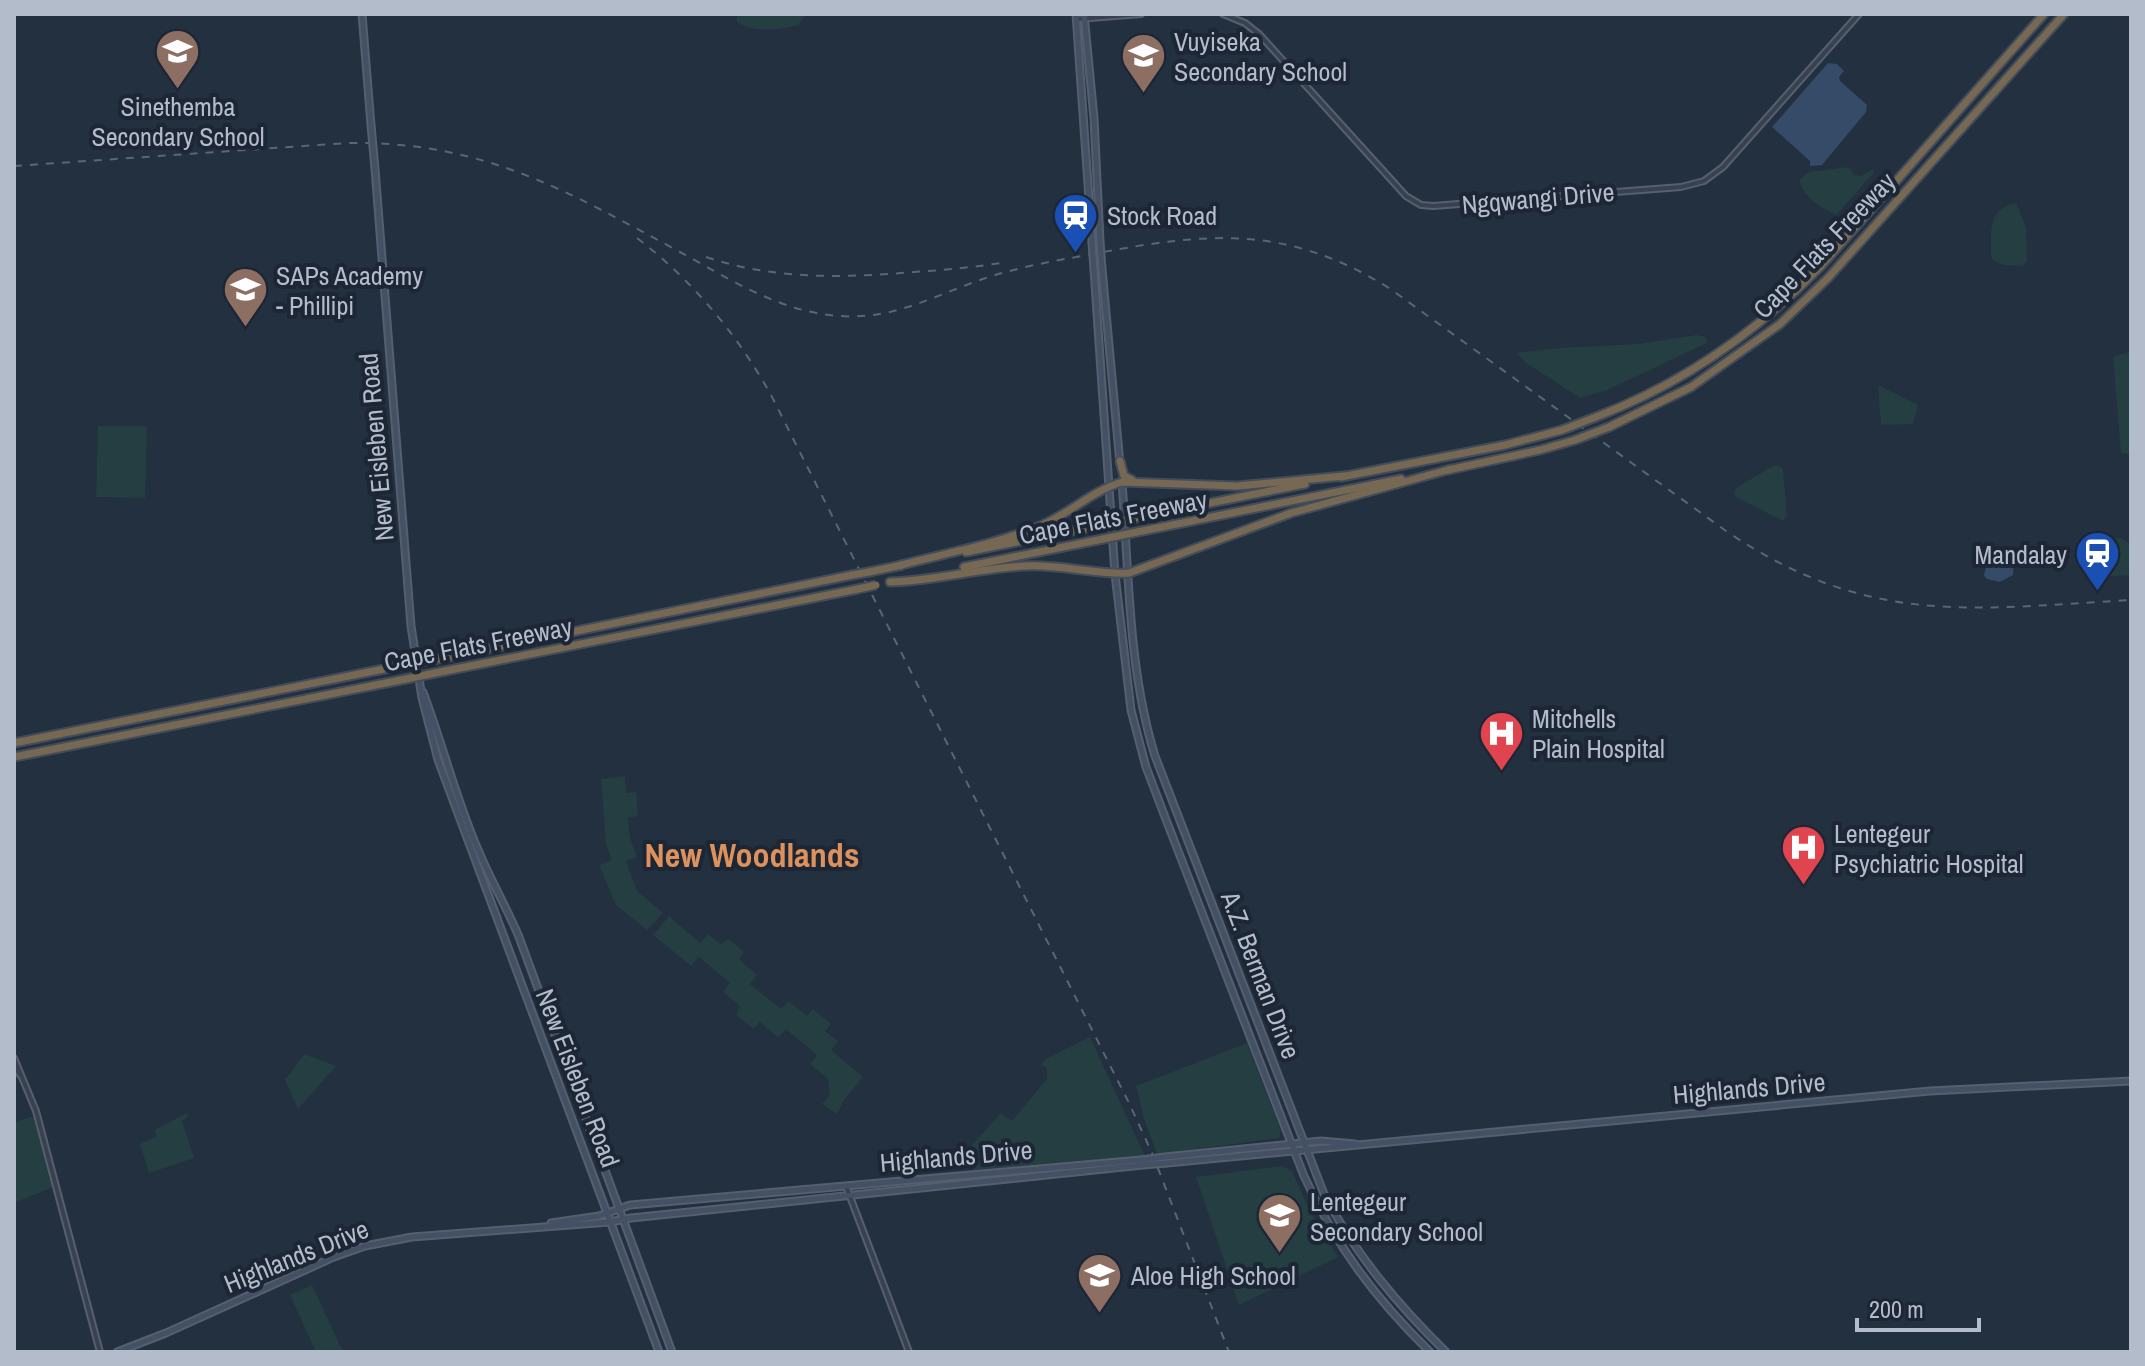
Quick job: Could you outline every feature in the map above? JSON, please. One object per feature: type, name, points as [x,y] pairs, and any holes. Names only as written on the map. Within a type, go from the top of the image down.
[{"type":"highway","name":"Cape Flats Freeway","points":[[14,743],[1505,445],[1562,430],[1648,395],[1695,368],[1733,343],[1788,298],[1821,266],[2044,14]]},
{"type":"highway","name":"Cape Flats Freeway","points":[[14,757],[1451,469],[1575,440],[1691,387],[1780,324],[1828,278],[2064,14]]},
{"type":"highway","points":[[1120,461],[1124,476],[1130,480],[1202,485]]},
{"type":"highway","points":[[890,582],[1029,565],[1129,573],[1291,513],[1451,469]]},
{"type":"highway","points":[[901,565],[1002,539],[1042,525],[1109,485],[1122,482],[1250,486],[1344,476]]},
{"type":"main road","name":"New Eisleben Road","points":[[362,14],[408,589],[420,684],[438,760],[659,1352]]},
{"type":"main road","points":[[1080,17],[1094,118],[1102,269],[1129,573]]},
{"type":"main road","points":[[1080,17],[1088,218],[1115,574]]},
{"type":"main road","points":[[1114,550],[1114,489],[1122,482]]},
{"type":"main road","name":"A.Z. Berman Drive","points":[[1129,573],[1138,683],[1152,747],[1324,1194],[1363,1259],[1394,1299],[1446,1352]]},
{"type":"main road","name":"A.Z. Berman Drive","points":[[1115,574],[1124,671],[1142,753],[1295,1153],[1321,1214],[1348,1258],[1387,1308],[1430,1352]]},
{"type":"main road","name":"New Eisleben Road","points":[[420,684],[479,853],[507,906],[519,937],[672,1352]]},
{"type":"main road","name":"Highlands Drive","points":[[546,1225],[620,1208],[846,1186],[1166,1160],[1308,1152],[1930,1091],[2131,1081]]},
{"type":"main road","name":"Highlands Drive","points":[[1166,1160],[1291,1143],[1372,1144]]},
{"type":"main road","name":"Highlands Drive","points":[[117,1352],[334,1257],[365,1246],[412,1237],[610,1222],[1142,1162]]},
{"type":"street","points":[[1080,17],[1141,14]]},
{"type":"street","name":"Ngqwangi Drive","points":[[1223,14],[1245,23],[1259,34],[1406,196],[1421,205],[1433,206],[1681,187],[1704,181],[1723,167],[1859,14]]},
{"type":"street","points":[[14,1058],[36,1111],[100,1352]]},
{"type":"street","points":[[14,1065],[24,1080]]},
{"type":"street","points":[[846,1186],[909,1352]]},
{"type":"green space","points":[[737,14],[806,14],[798,25],[766,30],[737,22]]},
{"type":"green space","points":[[1849,167],[1854,175],[1861,176],[1873,169],[1873,174],[1836,215],[1809,197],[1801,187],[1799,180],[1808,172]]},
{"type":"green space","points":[[2016,203],[2026,227],[2027,261],[2023,266],[2004,265],[1993,260],[1991,254],[1996,215]]},
{"type":"green space","points":[[1697,335],[1706,337],[1707,343],[1607,390],[1580,398],[1526,363],[1516,353],[1638,344]]},
{"type":"green space","points":[[2131,351],[2131,454],[2121,453],[2113,357]]},
{"type":"green space","points":[[1878,385],[1918,405],[1913,424],[1881,425]]},
{"type":"green space","points":[[98,426],[147,426],[145,498],[96,497]]},
{"type":"green space","points":[[1773,466],[1783,469],[1787,516],[1783,521],[1736,497],[1734,493],[1736,488]]},
{"type":"green space","points":[[2120,538],[2131,544],[2131,575],[2103,577],[2100,539]]},
{"type":"green space","points":[[625,776],[626,793],[636,792],[638,816],[628,818],[630,838],[637,857],[626,861],[637,891],[663,913],[647,930],[616,905],[599,865],[612,860],[606,844],[601,779]]},
{"type":"green space","points":[[669,916],[700,943],[708,934],[720,944],[729,939],[744,952],[739,959],[757,975],[750,984],[781,1009],[789,1001],[807,1016],[813,1009],[831,1024],[825,1031],[838,1041],[831,1050],[863,1077],[837,1114],[822,1104],[830,1095],[828,1079],[810,1064],[817,1055],[786,1029],[778,1037],[760,1022],[754,1029],[736,1015],[740,1006],[723,992],[730,983],[699,957],[691,966],[653,935]]},
{"type":"green space","points":[[1090,1037],[1145,1156],[974,1170],[972,1145],[1001,1113],[1012,1121],[1047,1079],[1047,1069],[1041,1064]]},
{"type":"green space","points":[[1247,1043],[1281,1131],[1279,1138],[1157,1154],[1136,1086]]},
{"type":"green space","points":[[304,1054],[336,1066],[298,1109],[285,1080]]},
{"type":"green space","points":[[187,1113],[188,1117],[182,1121],[194,1158],[149,1173],[140,1144],[157,1136],[154,1130]]},
{"type":"green space","points":[[33,1116],[53,1187],[14,1203],[14,1123]]},
{"type":"green space","points":[[1282,1166],[1292,1171],[1308,1207],[1338,1257],[1239,1305],[1196,1177]]},
{"type":"green space","points":[[312,1285],[343,1352],[316,1352],[290,1295]]},
{"type":"water","points":[[1828,63],[1837,64],[1844,71],[1839,77],[1840,81],[1867,105],[1866,112],[1822,165],[1810,166],[1810,161],[1772,127]]},
{"type":"water","points":[[1989,552],[2014,552],[2013,575],[2000,582],[1987,579],[1984,576]]},
{"type":"railway","points":[[14,166],[347,143],[440,150],[482,160],[560,190],[778,302],[819,314],[841,316],[898,310],[1013,270],[1138,246],[1212,238],[1282,244],[1316,253],[1389,288],[1726,531],[1778,562],[1827,584],[1874,597],[1921,605],[2020,607],[2131,600]]},
{"type":"railway","points":[[637,238],[695,290],[744,351],[771,395],[1129,1103],[1152,1153],[1229,1352]]},
{"type":"railway","points":[[706,257],[758,270],[835,276],[1007,262]]},
{"type":"place","name":"Sinethemba Secondary School","points":[[178,90]]},
{"type":"place","name":"Vuyiseka Secondary School","points":[[1143,95]]},
{"type":"place","name":"Stock Road","points":[[1076,254]]},
{"type":"place","name":"SAPs Academy - Phillipi","points":[[245,329]]},
{"type":"place","name":"Mandalay","points":[[2098,593]]},
{"type":"place","name":"Mitchells Plain Hospital","points":[[1501,772]]},
{"type":"place","name":"Lentegeur Psychiatric Hospital","points":[[1803,887]]},
{"type":"place","name":"Lentegeur Secondary School","points":[[1279,1255]]},
{"type":"place","name":"Aloe High School","points":[[1100,1314]]},
{"type":"district","name":"New Woodlands","points":[[752,855]]}]
